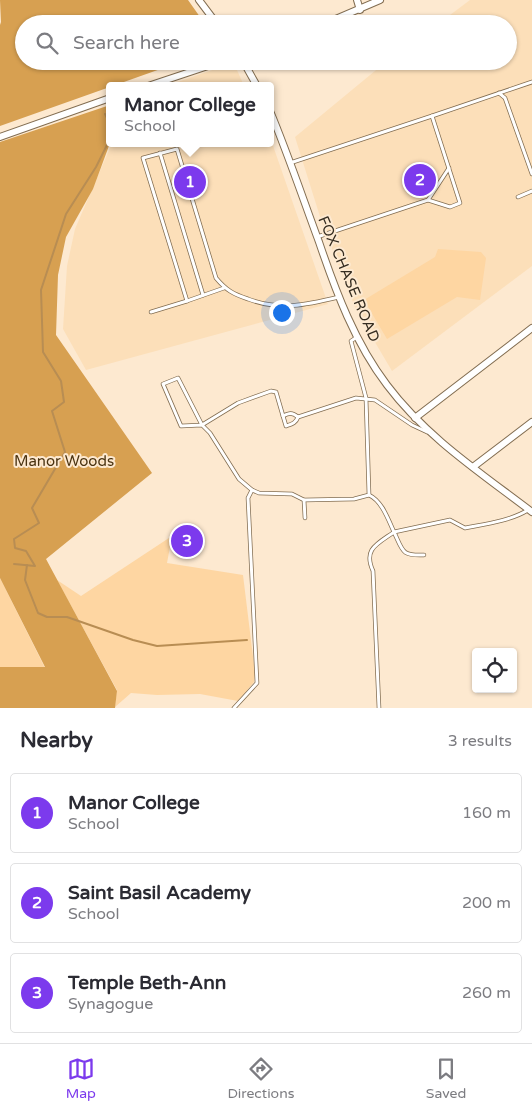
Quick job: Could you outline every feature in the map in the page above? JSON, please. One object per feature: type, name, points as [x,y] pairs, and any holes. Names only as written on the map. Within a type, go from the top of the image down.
[{"type":"street","points":[[199,0],[210,15]]},
{"type":"street","points":[[357,0],[360,10]]},
{"type":"street","points":[[347,15],[380,0]]},
{"type":"street","points":[[160,82],[196,70]]},
{"type":"street","points":[[249,70],[255,82]]},
{"type":"street","points":[[0,137],[106,99]]},
{"type":"street","name":"FOX CHASE ROAD","points":[[274,121],[357,337],[387,385],[415,418],[435,436],[530,511]]},
{"type":"street","points":[[415,418],[532,328]]},
{"type":"street","points":[[473,467],[532,422]]},
{"type":"lane","points":[[290,163],[532,82]]},
{"type":"lane","points":[[499,93],[505,98],[532,174]]},
{"type":"lane","points":[[428,200],[450,208],[460,203],[432,116]]},
{"type":"lane","points":[[188,301],[143,158],[177,149],[216,278],[224,288],[261,304],[288,307],[340,296]]},
{"type":"lane","points":[[160,153],[203,295]]},
{"type":"lane","points":[[317,237],[428,200],[449,168]]},
{"type":"lane","points":[[518,197],[532,191]]},
{"type":"lane","points":[[151,312],[224,288]]},
{"type":"lane","points":[[357,337],[351,342],[366,398],[369,495]]},
{"type":"lane","points":[[424,555],[410,555],[404,552],[380,504],[369,495],[354,499],[304,500],[292,494],[252,490],[239,480],[210,433],[202,425],[178,378],[163,384],[181,426],[202,425],[245,400],[271,391],[276,392],[286,426],[296,421],[298,417],[356,398],[366,398],[375,400],[412,425],[435,436]]},
{"type":"lane","points":[[283,416],[289,413],[298,417]]},
{"type":"lane","points":[[234,708],[257,683],[248,498],[252,490]]},
{"type":"lane","points":[[304,500],[305,518]]},
{"type":"lane","points":[[379,708],[373,572],[369,562],[370,553],[375,545],[394,532],[450,520],[465,528],[502,520],[530,511]]},
{"type":"shaded area","points":[[470,0],[532,0],[532,266],[392,371],[356,310],[322,223],[295,137],[376,70],[517,70],[517,15],[450,15]]},
{"type":"shaded area","points":[[212,70],[237,70],[242,82],[178,82]]},
{"type":"shaded area","points":[[110,147],[273,147],[328,304],[86,370],[63,329],[67,266],[75,229]]},
{"type":"shaded area","points":[[438,249],[481,252],[486,258],[480,300],[457,297],[387,339],[364,300],[435,257]]},
{"type":"shaded area","points":[[172,536],[167,563],[243,575],[255,673],[254,682],[238,701],[200,694],[157,695],[131,693],[115,707],[117,690],[57,580],[81,596]]},
{"type":"shaded area","points":[[0,578],[45,668],[0,667]]},
{"type":"green space","points":[[0,0],[188,0],[199,15],[15,15],[15,70],[158,70],[124,82],[106,82],[106,88],[0,126]]},
{"type":"green space","name":"Manor Woods","points":[[106,106],[106,147],[109,147],[93,189],[66,237],[58,275],[56,335],[152,473],[46,559],[117,691],[115,708],[0,708],[0,667],[45,667],[0,578],[0,142]]},
{"type":"waterway","points":[[14,564],[35,566],[26,551],[15,548],[14,539],[39,523],[32,508],[65,452],[52,411],[64,402],[61,381],[43,352],[41,290],[66,214],[96,167],[106,147]]},
{"type":"waterway","points":[[27,565],[25,580],[38,613],[47,617],[67,617],[133,640],[157,646],[247,640]]},
{"type":"place","name":"Saint Basil Academy","points":[[420,180]]},
{"type":"place","name":"Manor College","points":[[190,182]]},
{"type":"place","name":"Temple Beth-Ann","points":[[187,541]]}]
